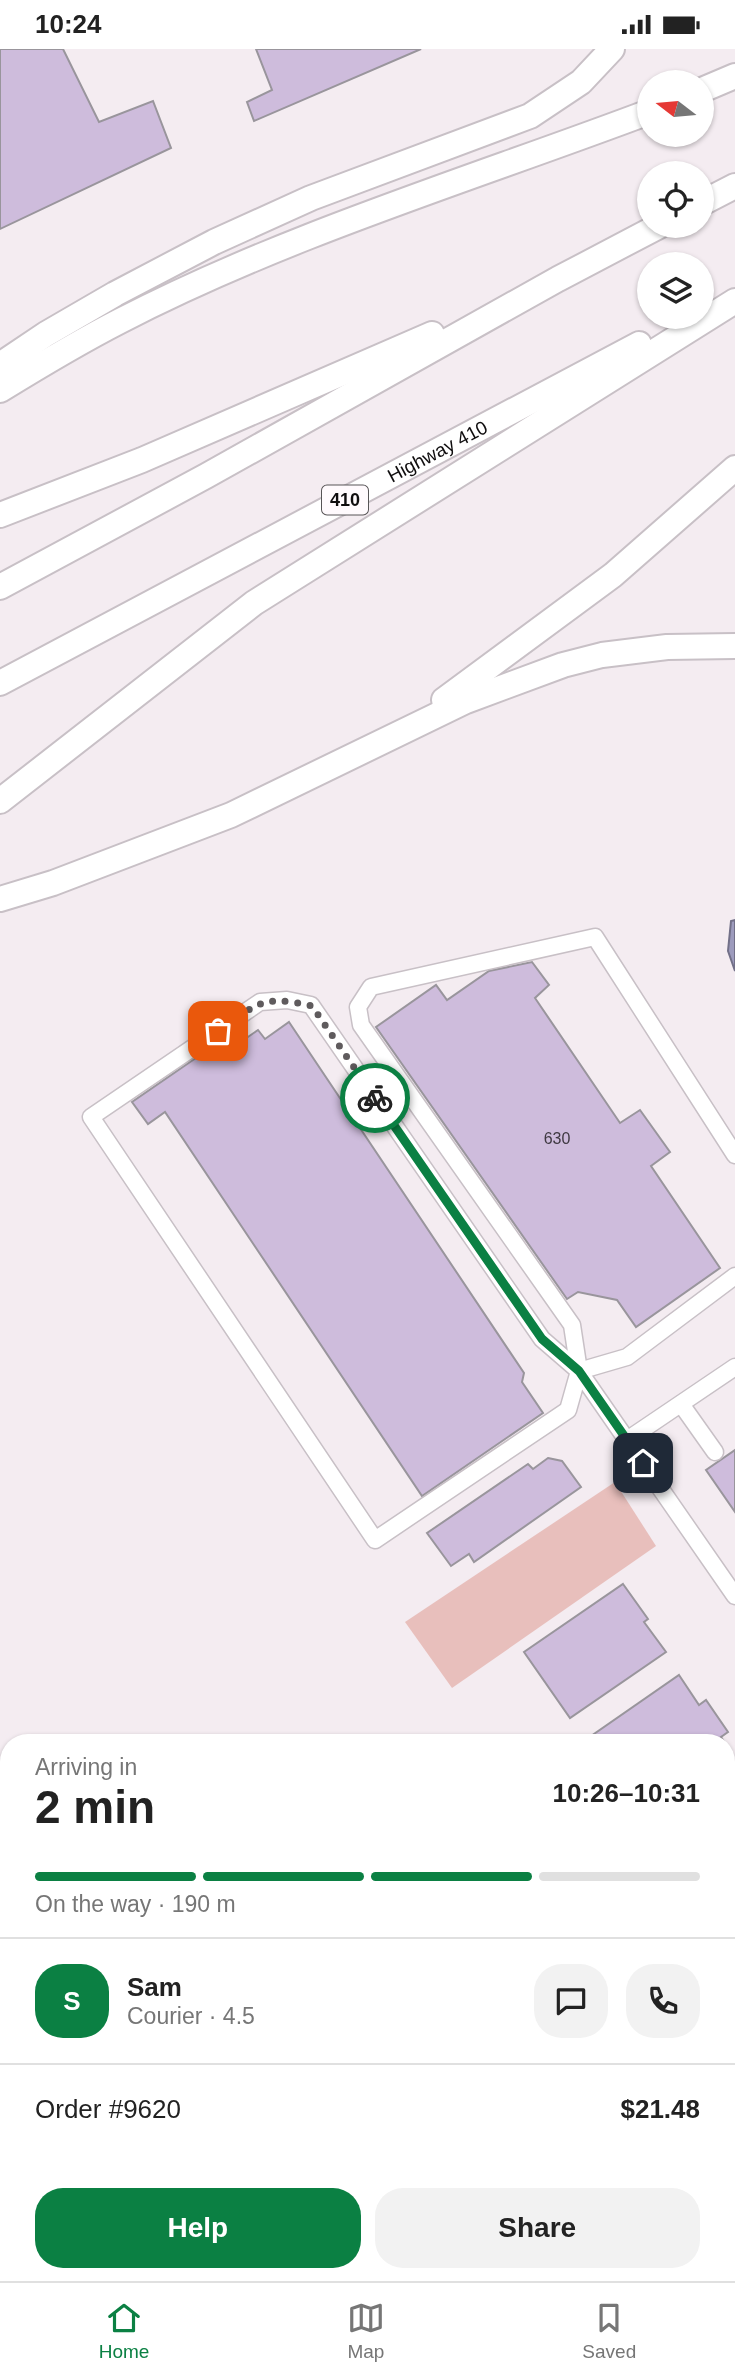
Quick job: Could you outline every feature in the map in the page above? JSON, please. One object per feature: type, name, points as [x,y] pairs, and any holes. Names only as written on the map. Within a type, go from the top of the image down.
[{"type":"highway","points":[[0,365],[46,334],[115,294],[214,242],[312,198],[530,116],[580,82],[612,49]]},
{"type":"highway","points":[[714,85],[735,76]]},
{"type":"highway","points":[[0,390],[120,320],[224,272],[323,232],[637,116]]},
{"type":"highway","points":[[714,196],[735,185]]},
{"type":"highway","points":[[0,587],[219,470],[558,279],[637,238]]},
{"type":"highway","points":[[0,515],[142,460],[558,279]]},
{"type":"highway","points":[[714,304],[735,293]]},
{"type":"highway","points":[[0,801],[254,603],[735,301]]},
{"type":"highway","name":"Highway 410","points":[[0,683],[668,329]]},
{"type":"highway","points":[[404,730],[613,575],[735,468]]},
{"type":"highway","points":[[0,899],[53,883],[231,815],[466,701],[563,665],[602,655],[667,647],[735,646]]},
{"type":"street","points":[[735,1155],[595,937],[371,987],[358,1007],[361,1025],[572,1325],[579,1371],[568,1410],[375,1540],[92,1117],[260,1002],[287,1000],[312,1006],[542,1339],[579,1371],[735,1596]]},
{"type":"street","points":[[579,1371],[627,1357],[735,1276]]},
{"type":"street","points":[[627,1440],[735,1367]]},
{"type":"street","points":[[681,1404],[715,1452]]},
{"type":"shaded area","points":[[615,1482],[656,1546],[452,1688],[405,1622]]},
{"type":"water","points":[[735,920],[735,971],[728,951],[731,921]]},
{"type":"building","points":[[0,49],[63,49],[99,122],[153,101],[171,148],[0,229]]},
{"type":"building","points":[[256,49],[421,49],[254,121],[247,102],[272,90]]},
{"type":"building","points":[[532,962],[549,985],[535,998],[620,1123],[640,1110],[670,1152],[651,1166],[720,1268],[636,1327],[617,1300],[578,1292],[567,1299],[376,1027],[436,985],[447,1000],[489,971]]},
{"type":"building","points":[[289,1022],[524,1373],[522,1382],[543,1413],[422,1496],[165,1112],[148,1124],[132,1102],[225,1038],[232,1048],[258,1030],[265,1039]]},
{"type":"building","points":[[735,1450],[735,1512],[706,1470]]},
{"type":"building","points":[[548,1458],[562,1461],[581,1487],[474,1562],[469,1554],[451,1566],[427,1533],[528,1464],[533,1469]]},
{"type":"building","points":[[623,1584],[648,1619],[644,1622],[666,1652],[570,1718],[524,1652]]},
{"type":"building","points":[[679,1675],[699,1705],[706,1700],[728,1732],[725,1734],[594,1734]]},
{"type":"way so far","points":[[218,1031],[260,1002],[287,1000],[312,1006],[375,1098]]},
{"type":"route","points":[[375,1098],[542,1339],[579,1371],[643,1463]]}]
